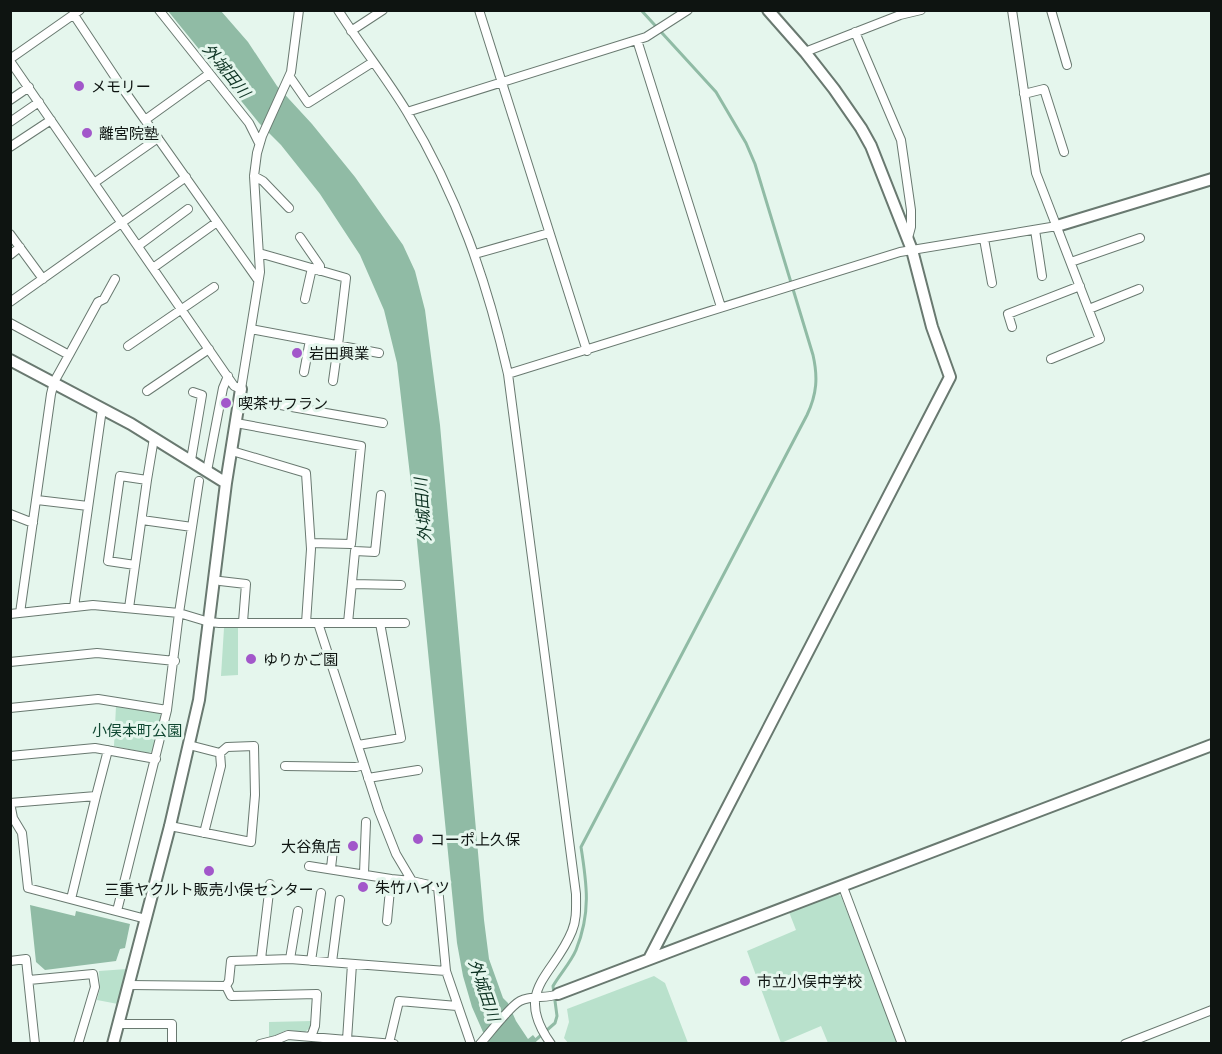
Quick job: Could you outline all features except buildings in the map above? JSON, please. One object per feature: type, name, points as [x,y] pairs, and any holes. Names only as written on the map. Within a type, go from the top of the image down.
[{"type":"street","points":[[159,10],[261,140]]},
{"type":"street","points":[[113,1044],[170,826],[199,700],[226,483],[258,280],[259,253],[254,176],[261,140],[289,79],[299,10]]},
{"type":"street","points":[[338,10],[407,111],[462,221],[496,321],[508,374],[576,894],[576,918],[573,930],[539,984],[535,997],[538,1026],[548,1040]]},
{"type":"street","points":[[351,31],[383,10]]},
{"type":"street","points":[[479,10],[587,351]]},
{"type":"street","points":[[407,111],[637,40],[653,33],[688,10]]},
{"type":"street","points":[[649,959],[948,384],[949,373],[932,327],[910,245],[871,146],[861,128],[805,52],[768,10]]},
{"type":"street","points":[[805,52],[900,13],[921,10]]},
{"type":"street","points":[[1012,10],[1036,173],[1100,339],[1051,359]]},
{"type":"street","points":[[1051,10],[1067,65]]},
{"type":"street","points":[[258,280],[145,120],[77,13],[10,60],[241,394],[383,423]]},
{"type":"street","points":[[855,32],[901,140],[911,210],[910,245]]},
{"type":"street","points":[[637,40],[721,307]]},
{"type":"street","points":[[289,79],[308,103],[373,62]]},
{"type":"street","points":[[145,120],[209,74]]},
{"type":"street","points":[[10,100],[29,87]]},
{"type":"street","points":[[1024,94],[1044,89],[1064,152]]},
{"type":"street","points":[[10,122],[39,102]]},
{"type":"street","points":[[10,147],[51,120]]},
{"type":"street","points":[[94,183],[158,138]]},
{"type":"street","points":[[254,176],[289,208]]},
{"type":"street","points":[[10,302],[186,177]]},
{"type":"street","points":[[508,374],[792,286],[910,245],[984,239],[1057,226],[1212,179]]},
{"type":"street","points":[[138,246],[188,210]]},
{"type":"street","points":[[153,268],[217,222]]},
{"type":"street","points":[[1035,230],[1042,276]]},
{"type":"street","points":[[475,254],[549,232]]},
{"type":"street","points":[[10,234],[43,279]]},
{"type":"street","points":[[300,237],[320,266],[316,269],[305,299]]},
{"type":"street","points":[[1071,262],[1140,238]]},
{"type":"street","points":[[984,239],[992,283]]},
{"type":"street","points":[[10,255],[20,247]]},
{"type":"street","points":[[259,253],[346,278],[333,381]]},
{"type":"street","points":[[20,613],[54,382],[98,302],[104,299],[115,279]]},
{"type":"street","points":[[128,346],[214,286]]},
{"type":"street","points":[[1012,327],[1008,314],[1080,286]]},
{"type":"street","points":[[1089,309],[1139,289]]},
{"type":"street","points":[[10,323],[69,355]]},
{"type":"street","points":[[250,329],[380,353]]},
{"type":"street","points":[[304,372],[310,340]]},
{"type":"street","points":[[147,391],[208,349]]},
{"type":"street","points":[[10,360],[154,438],[226,483]]},
{"type":"street","points":[[207,471],[223,388],[228,376]]},
{"type":"street","points":[[191,460],[202,395],[193,392]]},
{"type":"street","points":[[74,607],[102,409]]},
{"type":"street","points":[[236,423],[361,446],[351,544],[311,543]]},
{"type":"street","points":[[129,608],[154,438]]},
{"type":"street","points":[[232,451],[306,474],[311,543],[306,623]]},
{"type":"street","points":[[135,565],[108,561],[109,550],[120,476],[147,480]]},
{"type":"street","points":[[117,911],[167,710],[199,482]]},
{"type":"street","points":[[348,623],[354,551],[375,552],[381,495]]},
{"type":"street","points":[[37,500],[88,506]]},
{"type":"street","points":[[10,514],[33,523]]},
{"type":"street","points":[[142,520],[192,526]]},
{"type":"street","points":[[220,581],[246,584],[243,622]]},
{"type":"street","points":[[352,584],[401,585]]},
{"type":"street","points":[[10,614],[93,605],[179,613],[209,622],[405,623]]},
{"type":"street","points":[[318,623],[387,834],[412,881]]},
{"type":"street","points":[[358,745],[401,738],[380,623]]},
{"type":"street","points":[[10,662],[97,653],[175,661]]},
{"type":"street","points":[[10,708],[98,699],[167,710]]},
{"type":"street","points":[[189,745],[220,753]]},
{"type":"street","points":[[480,1044],[519,1002],[535,997],[554,996],[1212,745]]},
{"type":"street","points":[[170,826],[251,842],[255,795],[254,746],[227,747],[220,753]]},
{"type":"street","points":[[10,756],[95,748],[156,759]]},
{"type":"street","points":[[71,899],[108,750]]},
{"type":"street","points":[[204,833],[221,766],[220,753]]},
{"type":"street","points":[[285,766],[356,767],[364,765]]},
{"type":"street","points":[[368,778],[418,770]]},
{"type":"street","points":[[96,796],[10,803],[13,818],[22,833],[28,888],[146,919]]},
{"type":"street","points":[[364,873],[366,822]]},
{"type":"street","points":[[331,868],[333,850]]},
{"type":"street","points":[[309,866],[364,873],[438,887],[446,971],[471,1044]]},
{"type":"street","points":[[387,921],[391,879]]},
{"type":"street","points":[[261,959],[270,884]]},
{"type":"street","points":[[843,887],[902,1044]]},
{"type":"street","points":[[310,961],[321,893]]},
{"type":"street","points":[[332,963],[340,900]]},
{"type":"street","points":[[290,959],[298,911]]},
{"type":"street","points":[[10,961],[26,959],[35,1044]]},
{"type":"street","points":[[226,986],[229,981],[231,961],[290,959],[446,971]]},
{"type":"street","points":[[347,1040],[352,964]]},
{"type":"street","points":[[29,980],[93,974],[95,987],[78,1044]]},
{"type":"street","points":[[129,985],[226,986]]},
{"type":"street","points":[[226,986],[231,996],[317,994],[315,1026],[311,1037]]},
{"type":"street","points":[[260,1044],[288,1035],[392,1043],[399,1001],[458,1005]]},
{"type":"street","points":[[1125,1044],[1212,1010]]},
{"type":"street","points":[[119,1024],[171,1024],[172,1044]]},
{"type":"green space","points":[[224,628],[238,628],[238,675],[221,676]]},
{"type":"green space","name":"小俣本町公園","points":[[116,706],[159,713],[162,717],[154,751],[148,753],[114,746]]},
{"type":"green space","points":[[837,894],[841,896],[898,1043],[828,1043],[821,1026],[781,1043],[747,951],[796,930],[789,912]]},
{"type":"green space","points":[[127,969],[118,1004],[97,1000],[100,988],[99,971]]},
{"type":"green space","points":[[654,976],[665,983],[688,1043],[569,1044],[564,1038],[569,1022],[567,1009]]},
{"type":"green space","points":[[312,1021],[312,1026],[305,1032],[287,1030],[269,1038],[269,1022]]},
{"type":"water","name":"外城田川","points":[[168,11],[221,11],[248,42],[277,86],[312,124],[355,177],[403,245],[415,271],[425,310],[440,425],[489,959],[503,998],[528,1039],[533,1035],[537,1040],[535,1043],[490,1043],[472,1007],[463,976],[457,943],[397,363],[384,310],[360,255],[320,194]]},
{"type":"water","points":[[30,905],[75,916],[76,911],[130,924],[125,948],[120,949],[116,961],[45,970],[36,962]]},
{"type":"waterway","points":[[531,1044],[555,1023],[557,1016],[553,986],[574,954],[581,937],[586,911],[585,874],[581,847],[807,415],[816,385],[813,355],[755,164],[746,143],[716,92],[641,10]]},
{"type":"place","name":"メモリー","points":[[79,86]]},
{"type":"place","name":"離宮院塾","points":[[87,133]]},
{"type":"place","name":"岩田興業","points":[[297,353]]},
{"type":"place","name":"喫茶サフラン","points":[[226,403]]},
{"type":"place","name":"ゆりかご園","points":[[251,659]]},
{"type":"place","name":"コーポ上久保","points":[[418,839]]},
{"type":"place","name":"大谷魚店","points":[[353,846]]},
{"type":"place","name":"三重ヤクルト販売小俣センター","points":[[209,871]]},
{"type":"place","name":"朱竹ハイツ","points":[[363,887]]},
{"type":"place","name":"市立小俣中学校","points":[[745,981]]}]
